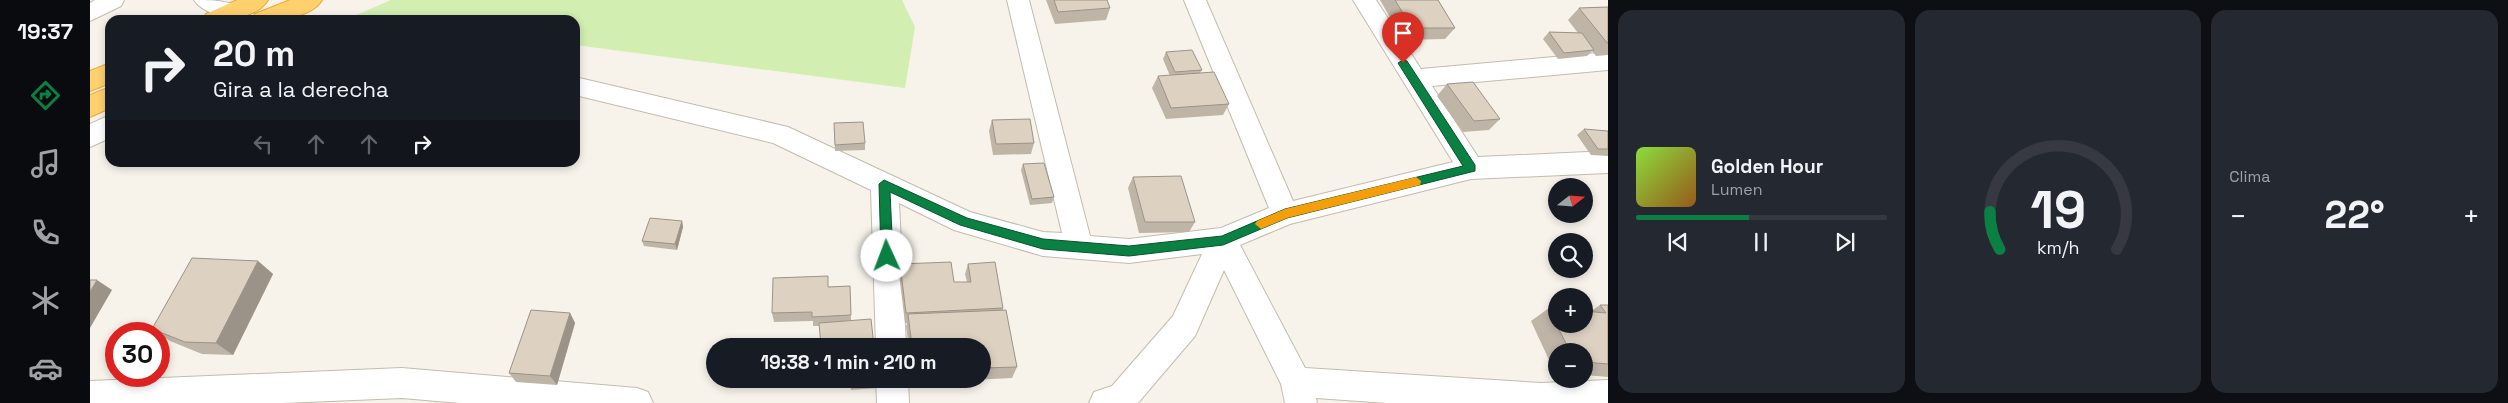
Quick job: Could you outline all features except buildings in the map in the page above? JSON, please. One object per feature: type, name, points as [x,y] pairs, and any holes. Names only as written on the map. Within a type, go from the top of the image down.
[{"type":"highway","points":[[223,15],[258,0]]},
{"type":"highway","points":[[275,15],[311,0]]},
{"type":"highway","points":[[90,82],[105,74]]},
{"type":"highway","points":[[90,107],[105,99]]},
{"type":"street","points":[[90,13],[113,0]]},
{"type":"street","points":[[205,0],[223,15]]},
{"type":"street","points":[[1018,0],[1079,246]]},
{"type":"street","points":[[1195,0],[1285,214]]},
{"type":"street","points":[[1364,0],[1471,168]]},
{"type":"street","points":[[1413,79],[1608,61]]},
{"type":"street","points":[[580,87],[779,134],[964,222],[1043,244],[1129,251],[1223,240],[1285,214],[1471,168],[1608,162]]},
{"type":"street","points":[[90,137],[105,128]]},
{"type":"street","points":[[884,184],[891,338]]},
{"type":"street","points":[[1223,240],[1299,393],[1542,401],[1608,395]]},
{"type":"street","points":[[1105,403],[1122,398],[1184,326],[1223,240]]},
{"type":"street","points":[[90,396],[402,383],[493,397],[637,403]]},
{"type":"street","points":[[892,388],[893,403]]},
{"type":"green space","points":[[391,0],[902,0],[915,27],[905,88],[580,46],[580,15],[356,15]]},
{"type":"slow traffic","points":[[1261,224],[1285,214],[1416,181]]},
{"type":"route","points":[[887,256],[884,184],[964,222],[1043,244],[1129,251],[1223,240],[1285,214],[1471,168],[1403,63]]}]
